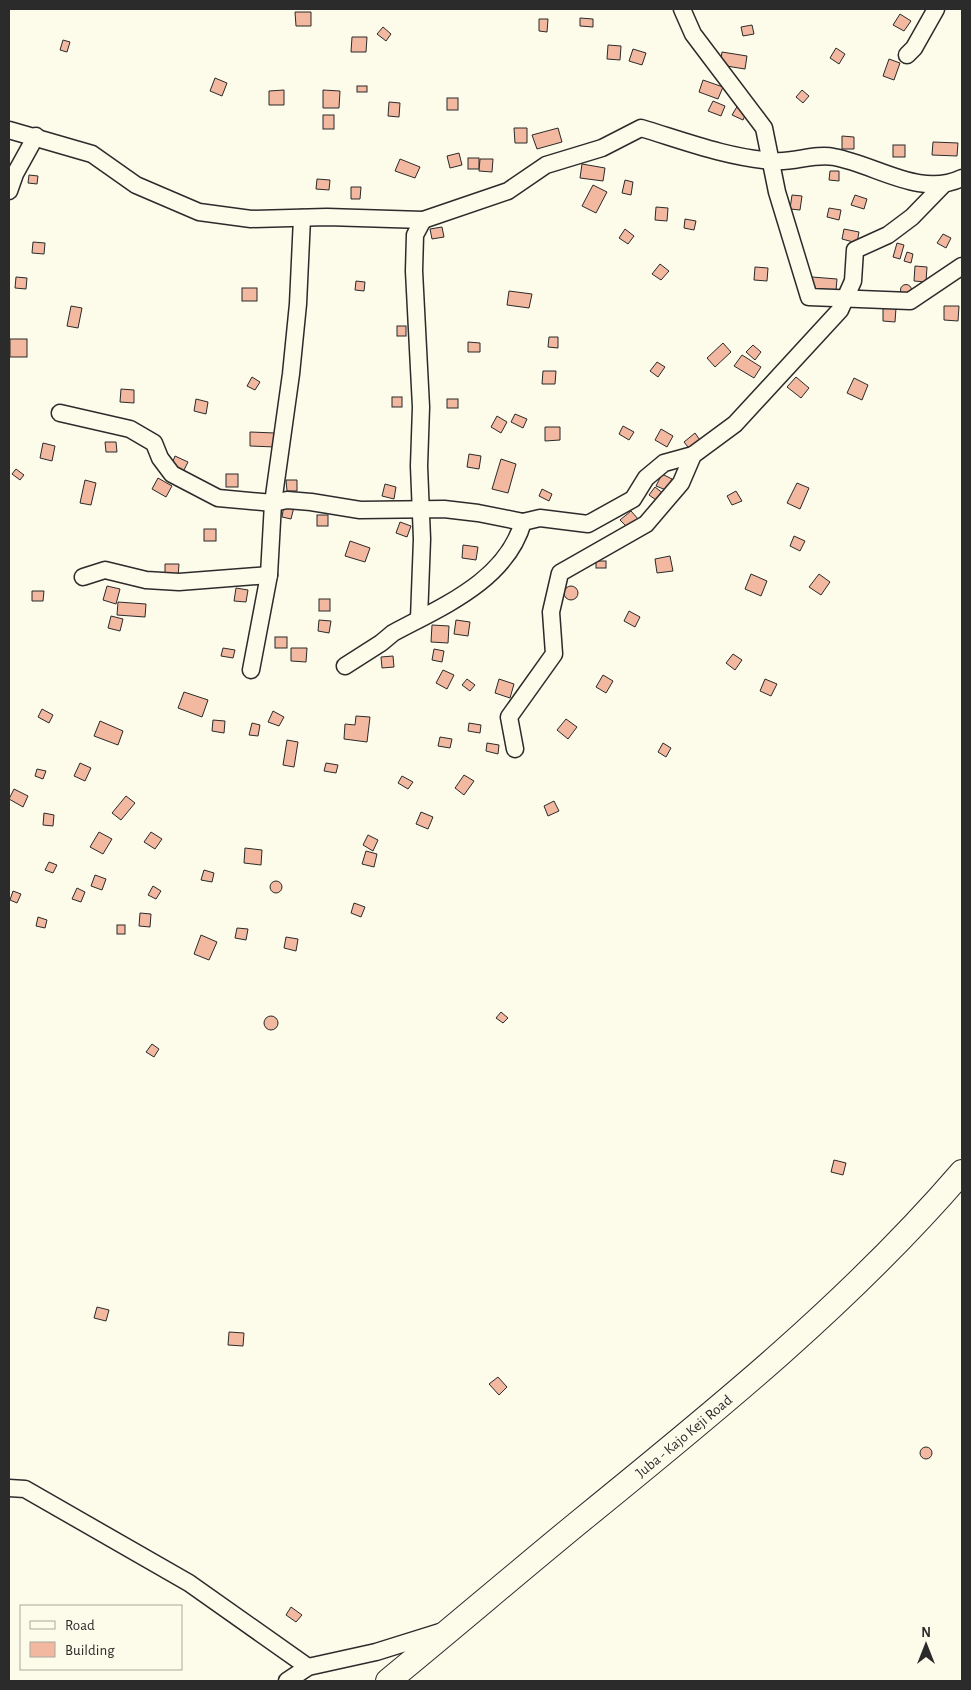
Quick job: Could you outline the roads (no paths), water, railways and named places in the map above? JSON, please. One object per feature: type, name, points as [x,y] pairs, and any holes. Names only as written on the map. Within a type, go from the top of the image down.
[{"type":"main road","name":"Juba - Kajo Keji Road","points":[[388,1681],[759,1374],[916,1226],[962,1172]]},
{"type":"street","points":[[682,9],[693,34],[764,128],[776,192],[809,297],[910,301],[962,266]]},
{"type":"street","points":[[907,55],[914,48],[936,9]]},
{"type":"street","points":[[9,130],[36,136],[92,154],[136,185],[199,212],[251,219],[423,220],[508,191],[546,164],[602,148],[641,128],[724,152],[774,161],[833,156],[922,185],[944,184],[962,178]]},
{"type":"street","points":[[9,191],[15,174],[36,136]]},
{"type":"street","points":[[60,413],[130,429],[154,443],[160,458],[172,474],[218,498],[273,503],[287,500],[311,502],[360,510],[420,509],[478,513],[523,522],[540,518],[588,524],[633,499],[646,478],[664,463],[693,455],[736,424],[840,310],[853,281],[855,250],[888,235],[912,217],[944,184]]},
{"type":"street","points":[[251,670],[269,575],[273,503],[291,374],[298,304],[302,218]]},
{"type":"street","points":[[420,619],[422,539],[420,509],[421,407],[414,270],[415,235],[423,220]]},
{"type":"street","points":[[515,749],[509,717],[554,654],[552,612],[560,574],[646,524],[681,484],[693,455]]},
{"type":"street","points":[[345,666],[393,633],[482,583],[518,540],[523,522]]},
{"type":"street","points":[[83,577],[105,570],[146,580],[179,582],[269,575]]},
{"type":"street","points":[[9,1488],[25,1489],[60,1507],[145,1559],[189,1583],[308,1667]]},
{"type":"street","points":[[287,1681],[308,1667],[376,1652],[452,1629]]}]
